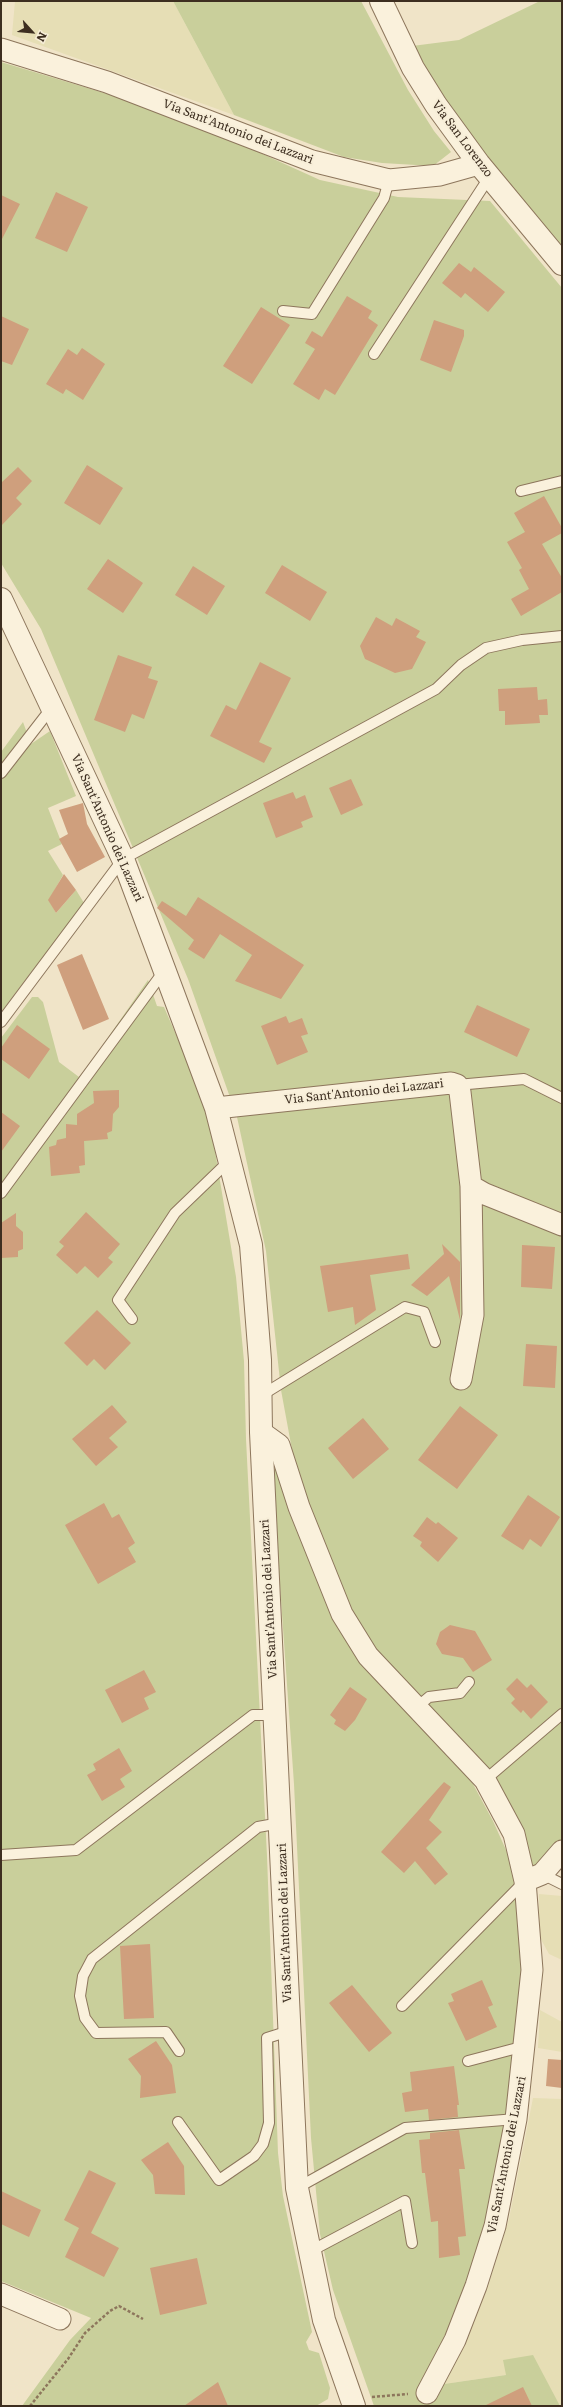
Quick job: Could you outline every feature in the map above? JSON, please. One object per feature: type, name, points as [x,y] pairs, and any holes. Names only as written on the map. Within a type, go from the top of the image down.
[{"type":"street","name":"Via San Lorenzo","points":[[381,1],[413,68],[436,105],[485,170],[562,264]]},
{"type":"street","name":"Via Sant'Antonio dei Lazzari","points":[[1,49],[107,82],[312,161],[390,180],[485,170]]},
{"type":"street","name":"Via Sant'Antonio dei Lazzari","points":[[1,599],[53,706],[124,859],[216,1108],[251,1245],[262,1395],[262,1432],[297,2188],[324,2320],[353,2402]]},
{"type":"street","name":"Via Sant'Antonio dei Lazzari","points":[[216,1108],[451,1083],[457,1085],[471,1186],[473,1315],[461,1379]]},
{"type":"street","points":[[471,1186],[485,1194],[562,1225]]},
{"type":"street","name":"Via Sant'Antonio dei Lazzari","points":[[262,1432],[279,1445],[299,1507],[342,1614],[368,1656],[485,1780],[514,1834],[533,1878],[532,1970],[524,2046],[516,2119],[495,2226],[476,2286],[455,2340],[428,2400]]},
{"type":"street","points":[[533,1878],[562,1851]]},
{"type":"street","points":[[1,2294],[60,2319]]},
{"type":"lane","points":[[374,354],[485,170]]},
{"type":"lane","points":[[283,311],[312,314],[384,198],[390,180]]},
{"type":"lane","points":[[521,491],[562,481]]},
{"type":"lane","points":[[1,1022],[124,859],[436,689],[461,665],[486,648],[522,640],[562,636]]},
{"type":"lane","points":[[1,773],[53,706]]},
{"type":"lane","points":[[1,1193],[165,969]]},
{"type":"lane","points":[[457,1085],[524,1079],[562,1098]]},
{"type":"lane","points":[[132,1319],[118,1300],[175,1212],[229,1161]]},
{"type":"lane","points":[[262,1395],[405,1307],[424,1312],[435,1342]]},
{"type":"lane","points":[[417,1707],[429,1697],[460,1693],[469,1682]]},
{"type":"lane","points":[[485,1780],[562,1714]]},
{"type":"lane","points":[[1,1855],[76,1850],[253,1715],[275,1715]]},
{"type":"lane","points":[[179,2051],[166,2032],[96,2033],[85,2018],[80,1996],[83,1976],[92,1959],[258,1827],[280,1822]]},
{"type":"lane","points":[[402,2006],[533,1878],[562,1884]]},
{"type":"lane","points":[[178,2122],[219,2180],[254,2156],[263,2144],[269,2123],[267,2038],[289,2031]]},
{"type":"lane","points":[[468,2061],[524,2046]]},
{"type":"lane","points":[[297,2188],[404,2128],[516,2119]]},
{"type":"lane","points":[[309,2252],[405,2202],[412,2243]]},
{"type":"path","points":[[30,2406],[68,2360],[85,2333],[110,2311],[119,2306],[143,2319]]},
{"type":"path","points":[[353,2402],[428,2400]]},
{"type":"shaded area","points":[[15,1],[173,1],[234,115],[12,35]]},
{"type":"shaded area","points":[[539,1894],[562,1896],[562,1960],[549,1954],[538,1934]]},
{"type":"shaded area","points":[[540,2010],[562,2022],[562,2052],[538,2048]]},
{"type":"shaded area","points":[[533,2098],[562,2099],[562,2406],[506,2375],[444,2384],[466,2341],[488,2286],[509,2219]]},
{"type":"green space","points":[[173,1],[361,1],[408,90],[434,131],[451,152],[433,166],[382,163],[344,157],[234,115]]},
{"type":"green space","points":[[540,1],[562,1],[562,254],[482,158],[412,46],[459,40]]},
{"type":"green space","points":[[1,62],[124,99],[245,146],[320,180],[398,197],[490,201],[562,288],[562,1844],[544,1865],[533,1865],[519,1831],[522,1826],[495,1785],[373,1651],[348,1610],[295,1466],[281,1390],[266,1251],[237,1117],[188,979],[41,629],[1,563]]},
{"type":"green space","points":[[23,722],[31,744],[50,731],[76,796],[48,808],[62,844],[48,851],[63,875],[49,900],[56,913],[76,890],[84,903],[1,1012],[1,752]]},
{"type":"green space","points":[[148,980],[157,1006],[164,1007],[200,1090],[213,1139],[236,1277],[244,1361],[246,1439],[267,1856],[278,2153],[283,2196],[312,2332],[306,2342],[309,2350],[319,2353],[330,2388],[328,2399],[316,2406],[22,2406],[70,2340],[91,2318],[1,2281],[1,1038],[32,997],[38,997],[43,1002],[59,1062],[79,1077]]},
{"type":"green space","points":[[275,1469],[279,1470],[325,1601],[350,1647],[397,1701],[454,1759],[473,1784],[493,1821],[515,1870],[523,1965],[511,2094],[488,2224],[444,2384],[506,2375],[503,2360],[533,2355],[560,2406],[374,2406],[333,2290],[320,2234],[311,2138],[294,1784],[272,1472]]},
{"type":"building","points":[[56,192],[88,207],[67,252],[35,238]]},
{"type":"building","points":[[1,195],[20,204],[1,241]]},
{"type":"building","points":[[459,263],[471,272],[474,267],[505,292],[488,312],[465,293],[461,298],[442,283]]},
{"type":"building","points":[[347,296],[372,311],[368,318],[378,325],[335,395],[325,389],[319,400],[293,384],[315,349],[305,343],[312,331],[322,337]]},
{"type":"building","points":[[261,307],[290,325],[252,384],[223,366]]},
{"type":"building","points":[[1,316],[29,329],[12,365],[1,361]]},
{"type":"building","points":[[434,320],[464,330],[464,336],[451,372],[420,360]]},
{"type":"building","points":[[82,348],[105,364],[83,400],[66,389],[63,394],[46,384],[68,349],[77,355]]},
{"type":"building","points":[[87,465],[123,488],[100,525],[64,503]]},
{"type":"building","points":[[18,467],[32,481],[16,498],[22,504],[1,526],[1,483]]},
{"type":"building","points":[[544,496],[562,528],[562,533],[542,544],[562,578],[562,592],[521,616],[511,599],[529,589],[519,570],[522,568],[507,542],[525,532],[514,513]]},
{"type":"building","points":[[108,559],[143,583],[123,613],[87,589]]},
{"type":"building","points":[[282,565],[327,592],[310,621],[265,593]]},
{"type":"building","points":[[193,566],[225,586],[207,615],[175,595]]},
{"type":"building","points":[[376,617],[392,626],[396,618],[420,631],[416,637],[426,642],[412,669],[395,673],[365,659],[360,646]]},
{"type":"building","points":[[118,655],[152,667],[148,678],[158,681],[144,719],[132,714],[125,732],[94,720]]},
{"type":"building","points":[[260,662],[291,678],[259,742],[272,748],[264,763],[210,736],[226,705],[236,710]]},
{"type":"building","points":[[537,687],[538,700],[547,699],[548,715],[539,715],[540,723],[505,725],[505,711],[499,711],[498,689]]},
{"type":"building","points":[[351,779],[363,805],[341,815],[329,788]]},
{"type":"building","points":[[293,792],[296,799],[305,795],[313,817],[301,822],[303,827],[276,838],[263,803]]},
{"type":"building","points":[[83,803],[87,824],[105,857],[77,872],[59,839],[68,834],[59,810]]},
{"type":"building","points":[[64,874],[76,890],[56,913],[48,900]]},
{"type":"building","points":[[198,897],[304,965],[281,999],[235,981],[252,955],[220,934],[204,959],[188,949],[194,940],[157,908],[162,901],[186,916]]},
{"type":"building","points":[[82,954],[109,1019],[83,1030],[57,965]]},
{"type":"building","points":[[477,1005],[530,1029],[517,1057],[464,1032]]},
{"type":"building","points":[[286,1016],[289,1023],[302,1018],[308,1034],[301,1036],[308,1052],[277,1065],[261,1026]]},
{"type":"building","points":[[17,1025],[50,1049],[29,1079],[1,1059],[1,1048]]},
{"type":"building","points":[[119,1090],[119,1107],[113,1114],[112,1131],[107,1133],[108,1139],[84,1141],[85,1165],[79,1166],[80,1173],[51,1176],[49,1147],[56,1145],[57,1140],[66,1138],[66,1124],[77,1125],[77,1114],[94,1103],[93,1091]]},
{"type":"building","points":[[1,1112],[20,1126],[1,1152]]},
{"type":"building","points":[[86,1212],[120,1244],[108,1258],[113,1262],[98,1278],[85,1266],[77,1274],[56,1255],[64,1246],[59,1242]]},
{"type":"building","points":[[16,1213],[16,1226],[23,1232],[23,1249],[18,1251],[18,1257],[1,1258],[1,1223]]},
{"type":"building","points":[[442,1244],[460,1262],[460,1320],[449,1276],[427,1296],[411,1285],[444,1254]]},
{"type":"building","points":[[522,1245],[555,1247],[552,1289],[521,1287]]},
{"type":"building","points":[[408,1254],[410,1269],[370,1275],[376,1310],[355,1325],[353,1307],[328,1312],[320,1266]]},
{"type":"building","points":[[97,1310],[131,1343],[105,1370],[94,1359],[87,1366],[64,1343]]},
{"type":"building","points":[[526,1344],[557,1346],[555,1388],[523,1386]]},
{"type":"building","points":[[112,1405],[127,1422],[109,1438],[118,1447],[96,1466],[72,1439]]},
{"type":"building","points":[[460,1406],[498,1435],[457,1489],[418,1460]]},
{"type":"building","points":[[363,1418],[389,1449],[353,1479],[328,1448]]},
{"type":"building","points":[[528,1495],[560,1517],[541,1547],[530,1539],[523,1550],[501,1536]]},
{"type":"building","points":[[104,1503],[112,1518],[119,1514],[135,1543],[128,1548],[136,1562],[98,1584],[65,1525]]},
{"type":"building","points":[[427,1517],[436,1524],[438,1522],[458,1538],[438,1562],[420,1546],[422,1542],[413,1536]]},
{"type":"building","points":[[450,1625],[475,1631],[492,1660],[473,1672],[463,1658],[442,1654],[436,1644],[440,1632]]},
{"type":"building","points":[[144,1670],[156,1692],[144,1698],[149,1709],[122,1723],[105,1690]]},
{"type":"building","points":[[517,1678],[527,1688],[531,1684],[548,1702],[531,1719],[523,1710],[521,1713],[511,1703],[515,1699],[506,1689]]},
{"type":"building","points":[[350,1687],[367,1699],[355,1720],[345,1731],[334,1724],[336,1720],[330,1715]]},
{"type":"building","points":[[119,1748],[132,1771],[120,1779],[125,1787],[102,1801],[87,1775],[96,1770],[93,1764]]},
{"type":"building","points":[[444,1782],[451,1787],[429,1820],[442,1832],[426,1848],[448,1874],[435,1885],[415,1861],[404,1873],[381,1852]]},
{"type":"building","points":[[150,1944],[154,2018],[124,2019],[120,1946]]},
{"type":"building","points":[[482,1980],[493,2005],[488,2007],[497,2027],[466,2041],[448,2003],[454,2001],[451,1994]]},
{"type":"building","points":[[352,1985],[392,2033],[369,2052],[329,2003]]},
{"type":"building","points":[[156,2041],[172,2065],[176,2093],[140,2098],[141,2076],[128,2059]]},
{"type":"building","points":[[548,2059],[562,2060],[562,2088],[546,2086]]},
{"type":"building","points":[[454,2066],[459,2105],[457,2105],[458,2117],[429,2120],[428,2109],[405,2112],[402,2093],[412,2091],[410,2072]]},
{"type":"building","points":[[459,2130],[465,2169],[459,2169],[466,2236],[458,2237],[460,2255],[439,2258],[438,2221],[431,2222],[425,2173],[422,2173],[419,2140],[430,2139],[430,2133]]},
{"type":"building","points":[[168,2142],[184,2166],[185,2195],[155,2194],[153,2175],[141,2160]]},
{"type":"building","points":[[89,2170],[116,2183],[91,2233],[119,2248],[104,2277],[65,2257],[79,2228],[64,2220]]},
{"type":"building","points":[[1,2191],[41,2210],[29,2237],[1,2224]]},
{"type":"building","points":[[197,2258],[207,2304],[160,2315],[150,2268]]},
{"type":"building","points":[[218,2382],[228,2406],[184,2406]]},
{"type":"building","points":[[523,2387],[532,2406],[484,2406]]}]
